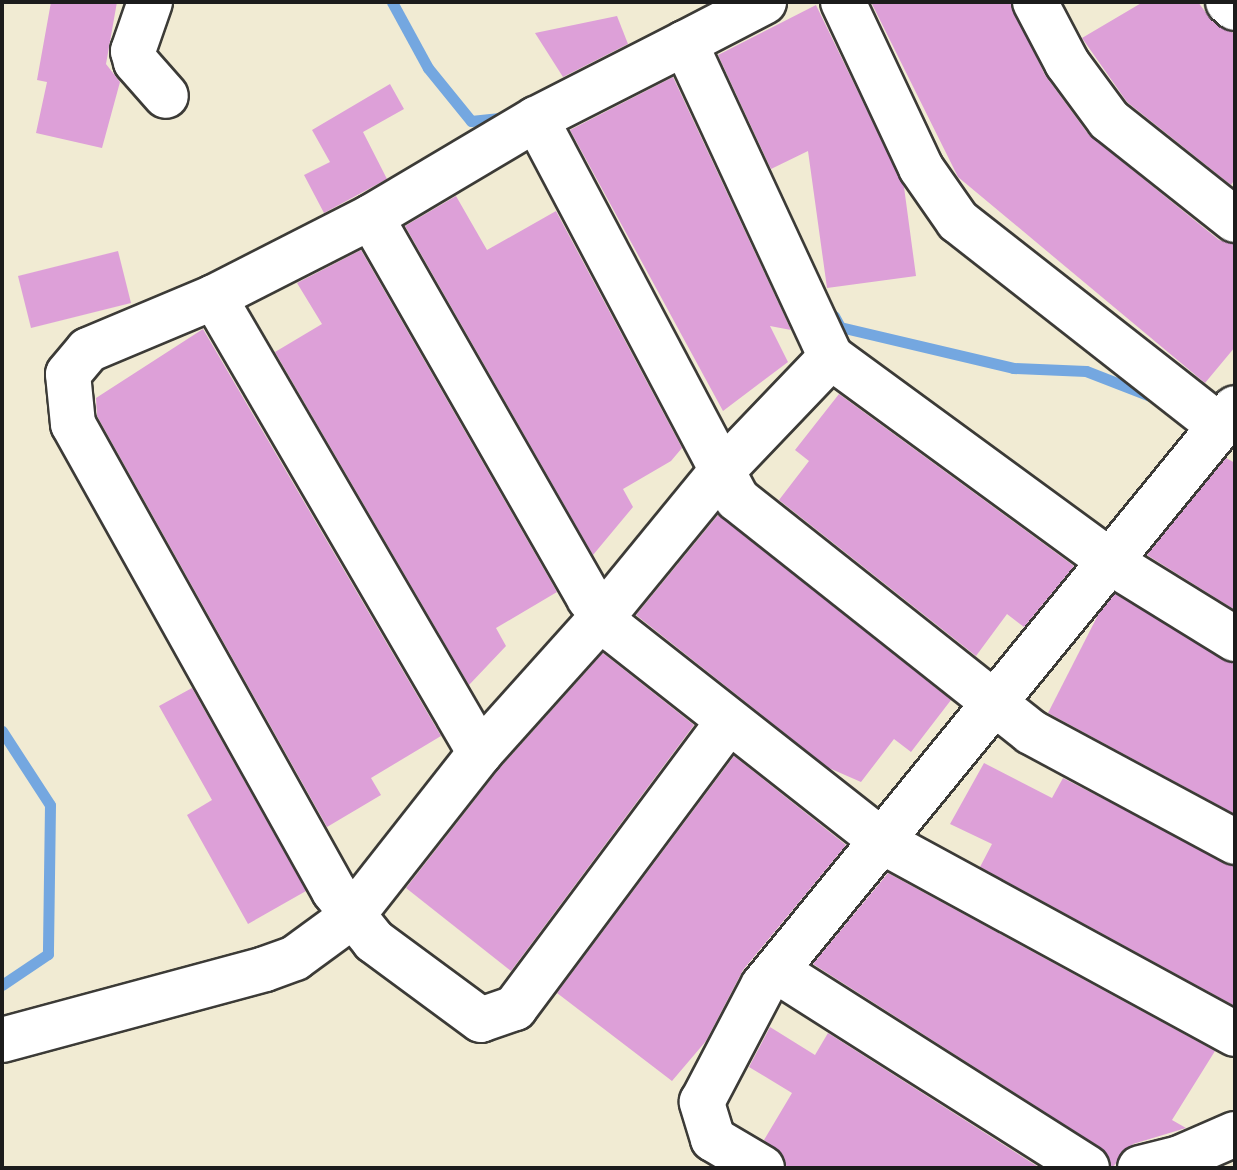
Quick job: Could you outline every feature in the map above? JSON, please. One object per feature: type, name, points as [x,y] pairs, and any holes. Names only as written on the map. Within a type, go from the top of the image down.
[{"type":"street","points":[[150,2],[133,51],[136,62],[166,96]]},
{"type":"street","points":[[728,722],[515,1008],[481,1020],[374,941],[351,917],[73,424],[68,374],[88,350],[214,297],[371,217],[536,119],[764,2]]},
{"type":"street","points":[[762,1168],[713,1139],[702,1102],[756,999],[996,707],[1227,416],[958,221],[921,168],[843,2]]},
{"type":"street","points":[[1035,2],[1067,63],[1109,120],[1235,220]]},
{"type":"street","points":[[1228,2],[1235,8]]},
{"type":"street","points":[[685,43],[831,357],[1112,563],[1235,639]]},
{"type":"street","points":[[536,119],[720,473],[737,499],[1031,732],[1235,842]]},
{"type":"street","points":[[371,217],[602,617],[728,722],[883,842],[1235,1034]]},
{"type":"street","points":[[214,297],[480,753]]},
{"type":"street","points":[[2,1040],[265,969],[295,958],[351,917],[480,753],[602,617],[720,473],[831,357]]},
{"type":"street","points":[[777,971],[1087,1168]]},
{"type":"street","points":[[1140,1168],[1180,1158],[1235,1134]]},
{"type":"building","points":[[51,2],[117,2],[106,64],[120,82],[102,148],[36,133],[47,82],[37,80]]},
{"type":"building","points":[[871,2],[1010,2],[1045,75],[1089,135],[1219,240],[1235,244],[1235,347],[1205,383],[958,177]]},
{"type":"building","points":[[1143,2],[1198,2],[1212,21],[1235,34],[1235,179],[1231,185],[1127,102],[1082,38]]},
{"type":"building","points":[[816,5],[904,187],[916,276],[827,288],[808,151],[771,169],[718,55]]},
{"type":"building","points":[[617,16],[628,44],[563,77],[535,33]]},
{"type":"building","points":[[673,77],[791,330],[770,326],[788,362],[723,411],[570,130]]},
{"type":"building","points":[[390,84],[404,109],[363,132],[387,179],[324,213],[304,175],[330,162],[312,130]]},
{"type":"building","points":[[456,196],[487,250],[556,211],[682,448],[671,461],[623,489],[633,507],[593,555],[405,226]]},
{"type":"building","points":[[361,250],[557,592],[496,628],[506,646],[469,685],[275,352],[322,324],[297,283]]},
{"type":"building","points":[[118,251],[131,303],[31,328],[18,276]]},
{"type":"building","points":[[203,329],[441,736],[371,778],[381,795],[327,827],[97,416],[96,398]]},
{"type":"building","points":[[839,394],[1074,566],[1024,627],[1007,614],[976,656],[779,500],[809,461],[795,450]]},
{"type":"building","points":[[1226,458],[1235,463],[1235,610],[1147,555]]},
{"type":"building","points":[[718,515],[951,700],[911,752],[894,739],[861,782],[829,768],[636,615]]},
{"type":"building","points":[[1115,594],[1235,664],[1235,814],[1048,713],[1098,615]]},
{"type":"building","points":[[603,653],[694,725],[511,971],[406,888],[499,769]]},
{"type":"building","points":[[192,688],[306,891],[248,924],[187,815],[212,800],[159,706]]},
{"type":"building","points":[[734,756],[846,845],[743,970],[706,1041],[672,1081],[557,993]]},
{"type":"building","points":[[984,763],[1052,798],[1063,778],[1235,867],[1235,1006],[980,867],[992,844],[950,824]]},
{"type":"building","points":[[888,873],[1215,1051],[1172,1120],[1186,1128],[1133,1144],[1112,1168],[1100,1147],[813,964]]},
{"type":"building","points":[[770,1027],[815,1055],[828,1033],[1040,1168],[787,1168],[783,1155],[764,1140],[792,1093],[749,1067]]},
{"type":"waterway","points":[[392,2],[428,68],[471,121],[502,118]]},
{"type":"waterway","points":[[834,316],[840,327],[1013,368],[1086,371],[1153,397]]},
{"type":"waterway","points":[[2,731],[50,805],[48,954],[2,985]]}]
